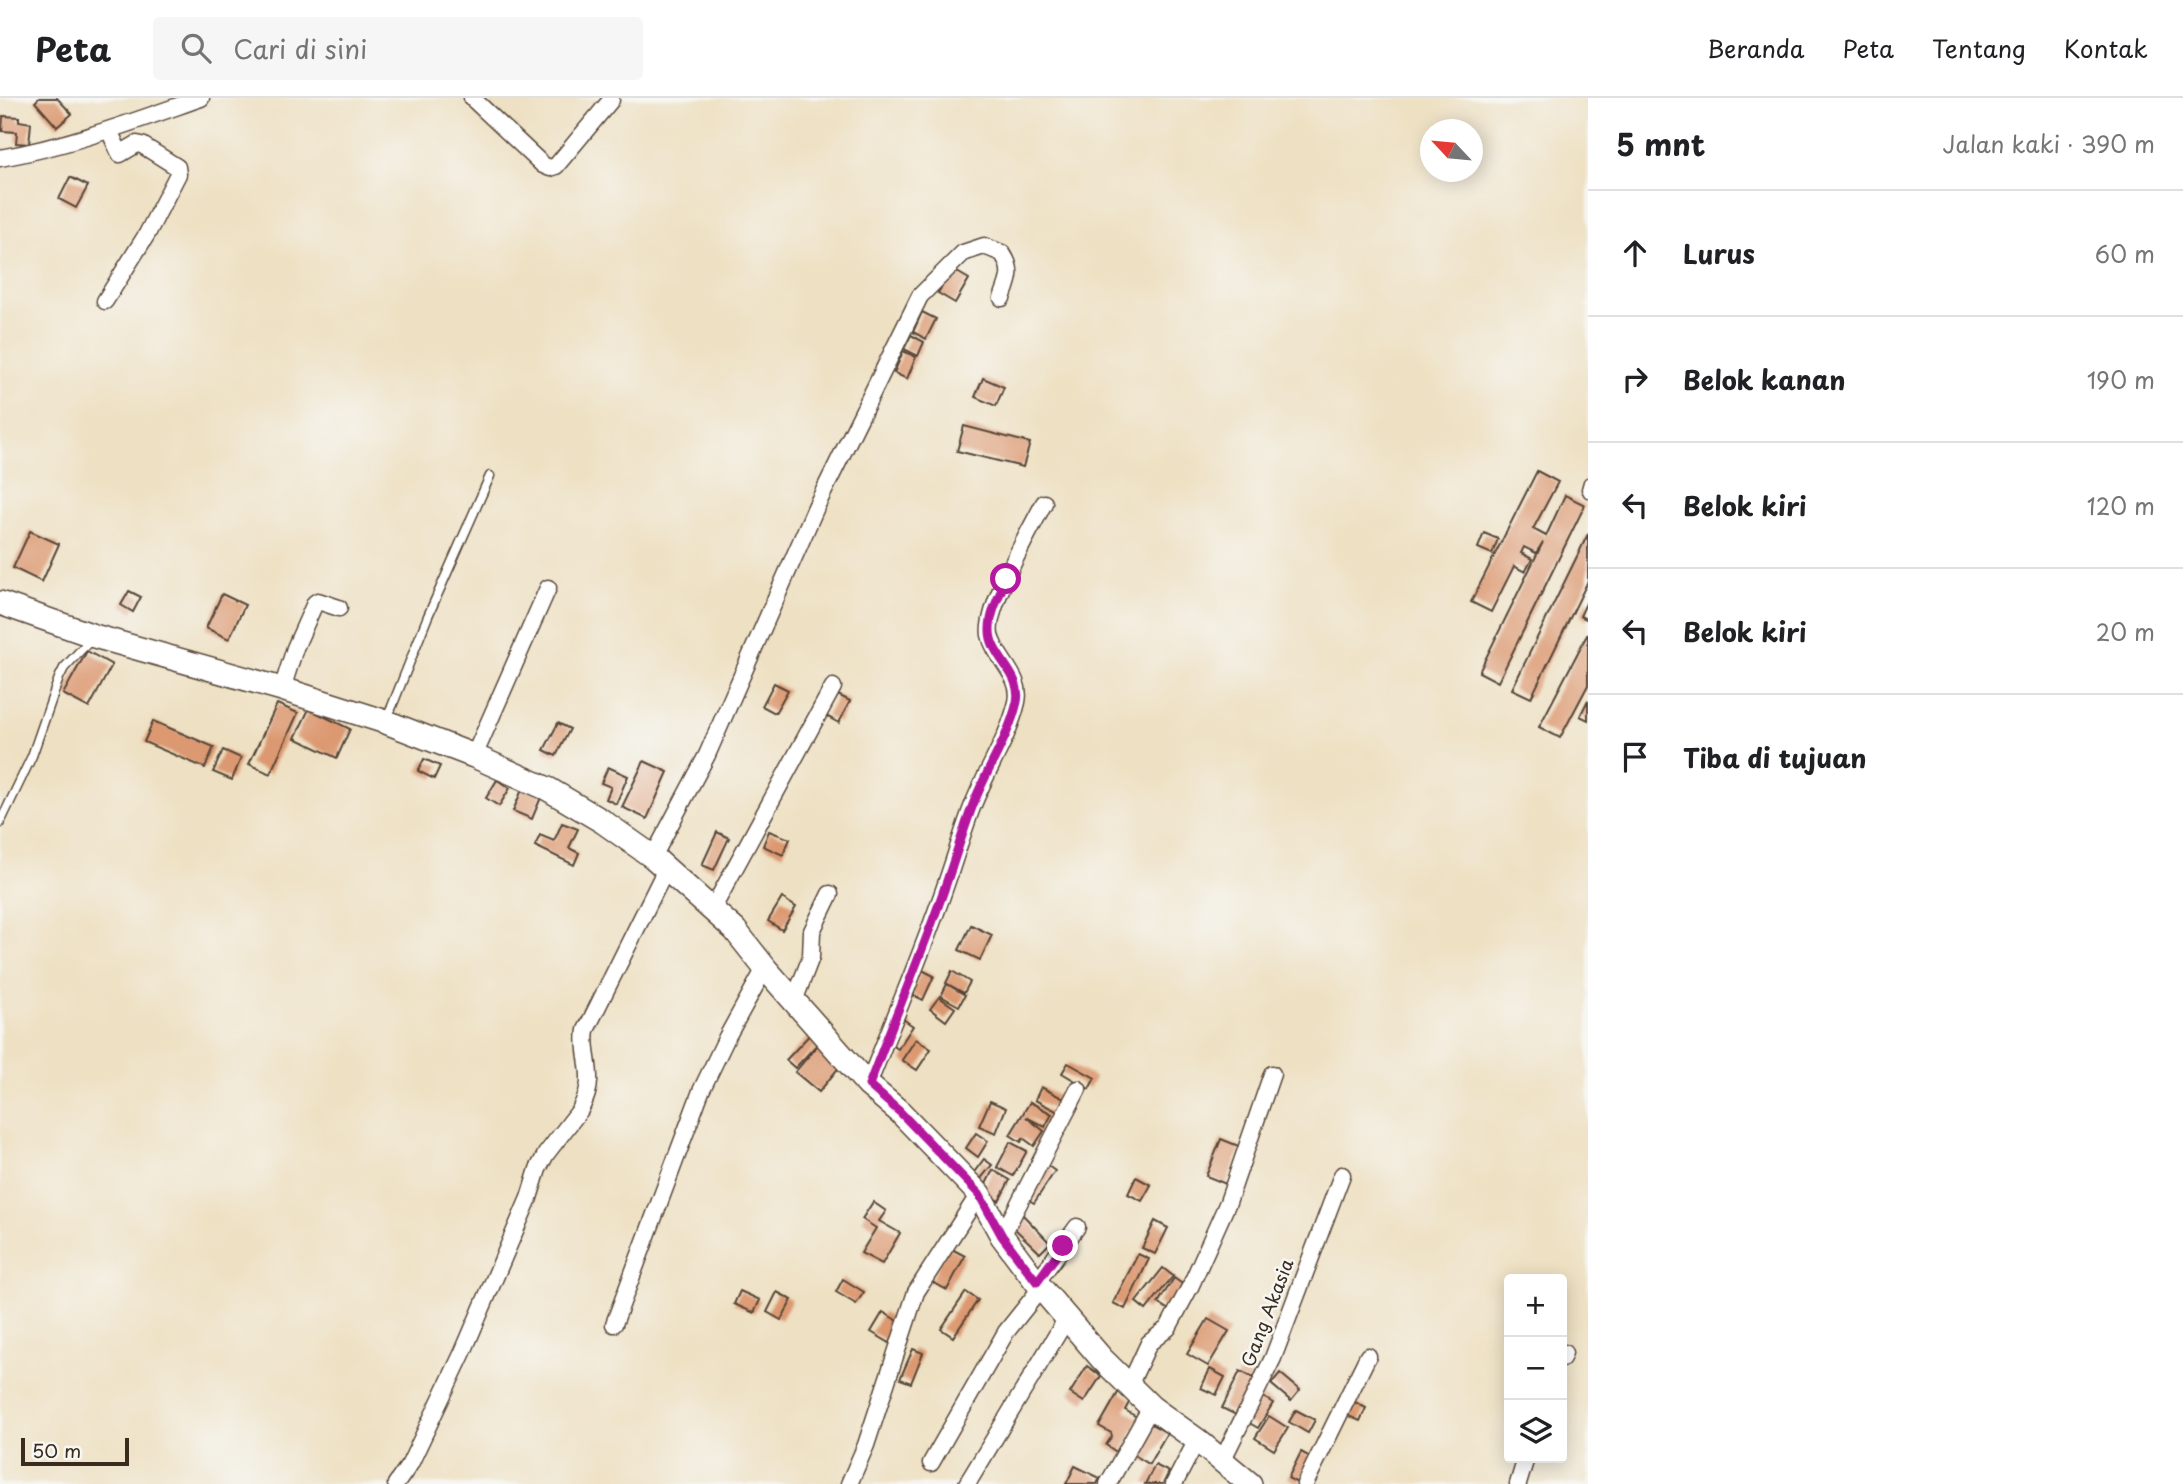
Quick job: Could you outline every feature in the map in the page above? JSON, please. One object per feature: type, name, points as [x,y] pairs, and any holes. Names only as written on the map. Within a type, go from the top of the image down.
[{"type":"main road","points":[[0,603],[94,636],[282,689],[386,722],[474,756],[548,789],[603,821],[659,863],[735,930],[765,968],[869,1085],[900,1112],[979,1194],[1002,1236],[1039,1285],[1102,1359],[1151,1407],[1197,1440],[1250,1484]]},
{"type":"street","points":[[0,158],[27,154],[109,130],[201,98]]},
{"type":"street","points":[[472,98],[543,165],[550,168],[556,166],[611,100]]},
{"type":"street","points":[[105,301],[147,233],[178,174],[177,167],[142,145],[137,144],[120,154],[109,130]]},
{"type":"street","points":[[396,1484],[410,1464],[463,1352],[529,1198],[537,1169],[545,1154],[580,1110],[589,1077],[584,1039],[586,1030],[816,507],[920,296],[963,253],[984,246],[1002,253],[1010,269],[1002,298]]},
{"type":"street","points":[[869,1085],[932,922],[971,810],[1012,718],[1018,698],[1017,687],[996,651],[989,628],[993,610],[1006,579],[1044,503]]},
{"type":"street","points":[[474,756],[548,588]]},
{"type":"street","points":[[282,689],[315,603],[318,601],[339,608]]},
{"type":"street","points":[[712,910],[832,687]]},
{"type":"street","points":[[794,1001],[811,957],[812,932],[830,894]]},
{"type":"street","points":[[614,1324],[701,1091],[765,968]]},
{"type":"street","points":[[1129,1386],[1149,1343],[1168,1328],[1191,1285],[1228,1202],[1272,1074]]},
{"type":"street","points":[[1002,1236],[1078,1089]]},
{"type":"street","name":"Gang Akasia","points":[[1222,1461],[1273,1358],[1342,1175]]},
{"type":"street","points":[[849,1484],[866,1445],[916,1292],[979,1194]]},
{"type":"street","points":[[931,1463],[1006,1332],[1077,1227]]},
{"type":"street","points":[[967,1484],[1067,1318]]},
{"type":"street","points":[[1305,1484],[1368,1356]]},
{"type":"street","points":[[1108,1484],[1151,1407]]},
{"type":"street","points":[[1174,1484],[1197,1440]]},
{"type":"street","points":[[1518,1484],[1524,1463]]},
{"type":"lane","points":[[386,722],[428,616],[490,476]]},
{"type":"lane","points":[[1588,482],[1588,493]]},
{"type":"lane","points":[[0,823],[32,756],[64,668],[94,636]]},
{"type":"building","points":[[39,98],[57,98],[72,114],[57,127],[35,102]]},
{"type":"building","points":[[3,116],[19,117],[19,121],[31,123],[29,144],[16,143],[17,132],[2,131]]},
{"type":"building","points":[[70,177],[88,186],[76,208],[59,199]]},
{"type":"building","points":[[952,269],[969,279],[955,303],[938,293]]},
{"type":"building","points":[[922,312],[936,319],[926,339],[913,332]]},
{"type":"building","points":[[911,335],[924,342],[918,356],[904,349]]},
{"type":"building","points":[[903,351],[916,357],[907,379],[894,373]]},
{"type":"building","points":[[983,378],[1004,387],[996,406],[975,397]]},
{"type":"building","points":[[964,426],[1030,443],[1023,467],[957,451]]},
{"type":"building","points":[[1537,471],[1558,482],[1533,529],[1546,536],[1565,495],[1585,505],[1498,682],[1479,672],[1543,542],[1536,553],[1524,547],[1521,553],[1532,559],[1525,572],[1514,566],[1491,612],[1471,602]]},
{"type":"building","points":[[30,531],[59,544],[42,582],[13,568]]},
{"type":"building","points":[[1484,533],[1498,539],[1492,554],[1478,548]]},
{"type":"building","points":[[1588,534],[1588,581],[1531,698],[1512,689]]},
{"type":"building","points":[[129,591],[141,597],[133,612],[121,605]]},
{"type":"building","points":[[222,594],[245,605],[229,639],[206,628]]},
{"type":"building","points":[[1588,599],[1588,620],[1580,616]]},
{"type":"building","points":[[1588,633],[1588,685],[1560,738],[1539,727]]},
{"type":"building","points":[[87,651],[112,665],[89,708],[63,694]]},
{"type":"building","points":[[774,683],[788,690],[775,713],[762,706]]},
{"type":"building","points":[[838,695],[850,701],[839,723],[826,716]]},
{"type":"building","points":[[1588,700],[1588,720],[1580,716]]},
{"type":"building","points":[[277,704],[298,713],[270,774],[249,764]]},
{"type":"building","points":[[309,709],[350,729],[337,758],[295,738]]},
{"type":"building","points":[[153,721],[214,747],[205,768],[144,742]]},
{"type":"building","points":[[558,723],[570,729],[556,756],[544,750]]},
{"type":"building","points":[[223,750],[241,758],[232,780],[213,772]]},
{"type":"building","points":[[424,759],[440,766],[434,779],[418,771]]},
{"type":"building","points":[[644,761],[668,772],[647,819],[622,807]]},
{"type":"building","points":[[608,767],[628,776],[616,804],[606,799],[611,787],[601,783]]},
{"type":"building","points":[[497,780],[510,788],[499,806],[486,798]]},
{"type":"building","points":[[523,787],[542,795],[532,819],[513,811]]},
{"type":"building","points":[[562,823],[578,829],[569,848],[579,853],[574,865],[535,846],[540,835],[554,841]]},
{"type":"building","points":[[769,831],[790,839],[783,855],[763,846]]},
{"type":"building","points":[[717,832],[729,838],[714,870],[702,865]]},
{"type":"building","points":[[782,898],[796,907],[782,930],[768,921]]},
{"type":"building","points":[[971,925],[992,935],[980,960],[959,950]]},
{"type":"building","points":[[922,970],[934,976],[923,1000],[911,994]]},
{"type":"building","points":[[952,971],[970,982],[964,993],[946,983]]},
{"type":"building","points":[[947,984],[965,995],[959,1006],[941,996]]},
{"type":"building","points":[[939,997],[955,1008],[946,1021],[930,1009]]},
{"type":"building","points":[[903,1019],[913,1026],[898,1049],[887,1042]]},
{"type":"building","points":[[816,1028],[825,1036],[795,1068],[786,1060]]},
{"type":"building","points":[[916,1039],[931,1049],[917,1070],[902,1060]]},
{"type":"building","points":[[821,1041],[845,1060],[819,1092],[795,1072]]},
{"type":"building","points":[[1068,1063],[1095,1078],[1089,1089],[1062,1073]]},
{"type":"building","points":[[1041,1087],[1066,1100],[1060,1113],[1035,1100]]},
{"type":"building","points":[[990,1101],[1006,1108],[996,1133],[979,1126]]},
{"type":"building","points":[[1030,1102],[1052,1114],[1045,1127],[1026,1117],[1044,1131],[1034,1146],[1023,1138],[1021,1142],[1010,1135]]},
{"type":"building","points":[[976,1133],[988,1141],[978,1157],[966,1148]]},
{"type":"building","points":[[1221,1139],[1241,1147],[1226,1184],[1206,1176]]},
{"type":"building","points":[[1010,1142],[1027,1151],[1013,1176],[997,1167]]},
{"type":"building","points":[[984,1159],[992,1165],[979,1181],[972,1175]]},
{"type":"building","points":[[1048,1166],[1055,1171],[1034,1203],[1026,1198]]},
{"type":"building","points":[[993,1170],[1010,1180],[999,1201],[982,1192]]},
{"type":"building","points":[[1136,1177],[1151,1185],[1142,1201],[1128,1194]]},
{"type":"building","points":[[873,1202],[886,1211],[879,1221],[900,1233],[882,1264],[861,1253],[876,1228],[862,1219]]},
{"type":"building","points":[[1023,1215],[1050,1243],[1040,1253],[1012,1226]]},
{"type":"building","points":[[1155,1221],[1168,1228],[1155,1254],[1142,1248]]},
{"type":"building","points":[[948,1247],[965,1256],[947,1290],[930,1281]]},
{"type":"building","points":[[1138,1254],[1149,1259],[1125,1309],[1113,1303]]},
{"type":"building","points":[[1163,1268],[1173,1276],[1146,1310],[1136,1302]]},
{"type":"building","points":[[1174,1278],[1185,1286],[1169,1310],[1158,1303]]},
{"type":"building","points":[[843,1279],[864,1292],[856,1304],[836,1292]]},
{"type":"building","points":[[740,1291],[760,1300],[754,1313],[734,1304]]},
{"type":"building","points":[[777,1292],[792,1300],[781,1320],[767,1312]]},
{"type":"building","points":[[966,1292],[978,1300],[953,1337],[941,1329]]},
{"type":"building","points":[[883,1312],[901,1323],[890,1343],[871,1332]]},
{"type":"building","points":[[1208,1319],[1229,1331],[1208,1366],[1187,1354]]},
{"type":"building","points":[[913,1349],[923,1353],[911,1383],[900,1379]]},
{"type":"building","points":[[1087,1366],[1101,1376],[1084,1402],[1070,1393]]},
{"type":"building","points":[[1210,1369],[1225,1377],[1216,1395],[1201,1388]]},
{"type":"building","points":[[1240,1371],[1254,1378],[1236,1415],[1222,1408]]},
{"type":"building","points":[[1280,1373],[1300,1390],[1291,1401],[1271,1384]]},
{"type":"building","points":[[1119,1391],[1131,1399],[1125,1410],[1140,1419],[1121,1455],[1106,1445],[1111,1433],[1099,1426]]},
{"type":"building","points":[[1261,1396],[1273,1403],[1258,1428],[1246,1421]]},
{"type":"building","points":[[1351,1400],[1366,1408],[1360,1421],[1344,1414]]},
{"type":"building","points":[[1296,1410],[1315,1420],[1308,1433],[1289,1422]]},
{"type":"building","points":[[1269,1416],[1288,1428],[1274,1450],[1255,1438]]},
{"type":"building","points":[[1149,1423],[1167,1433],[1149,1464],[1131,1453]]},
{"type":"building","points":[[1301,1452],[1312,1458],[1299,1484],[1288,1478]]},
{"type":"building","points":[[1155,1465],[1169,1472],[1163,1484],[1145,1484]]},
{"type":"building","points":[[1075,1466],[1100,1478],[1097,1484],[1066,1484]]},
{"type":"route","points":[[1006,579],[993,610],[989,628],[996,651],[1017,687],[1018,698],[1012,718],[971,810],[869,1085],[900,1112],[979,1194],[1002,1236],[1037,1282],[1063,1246]]}]
